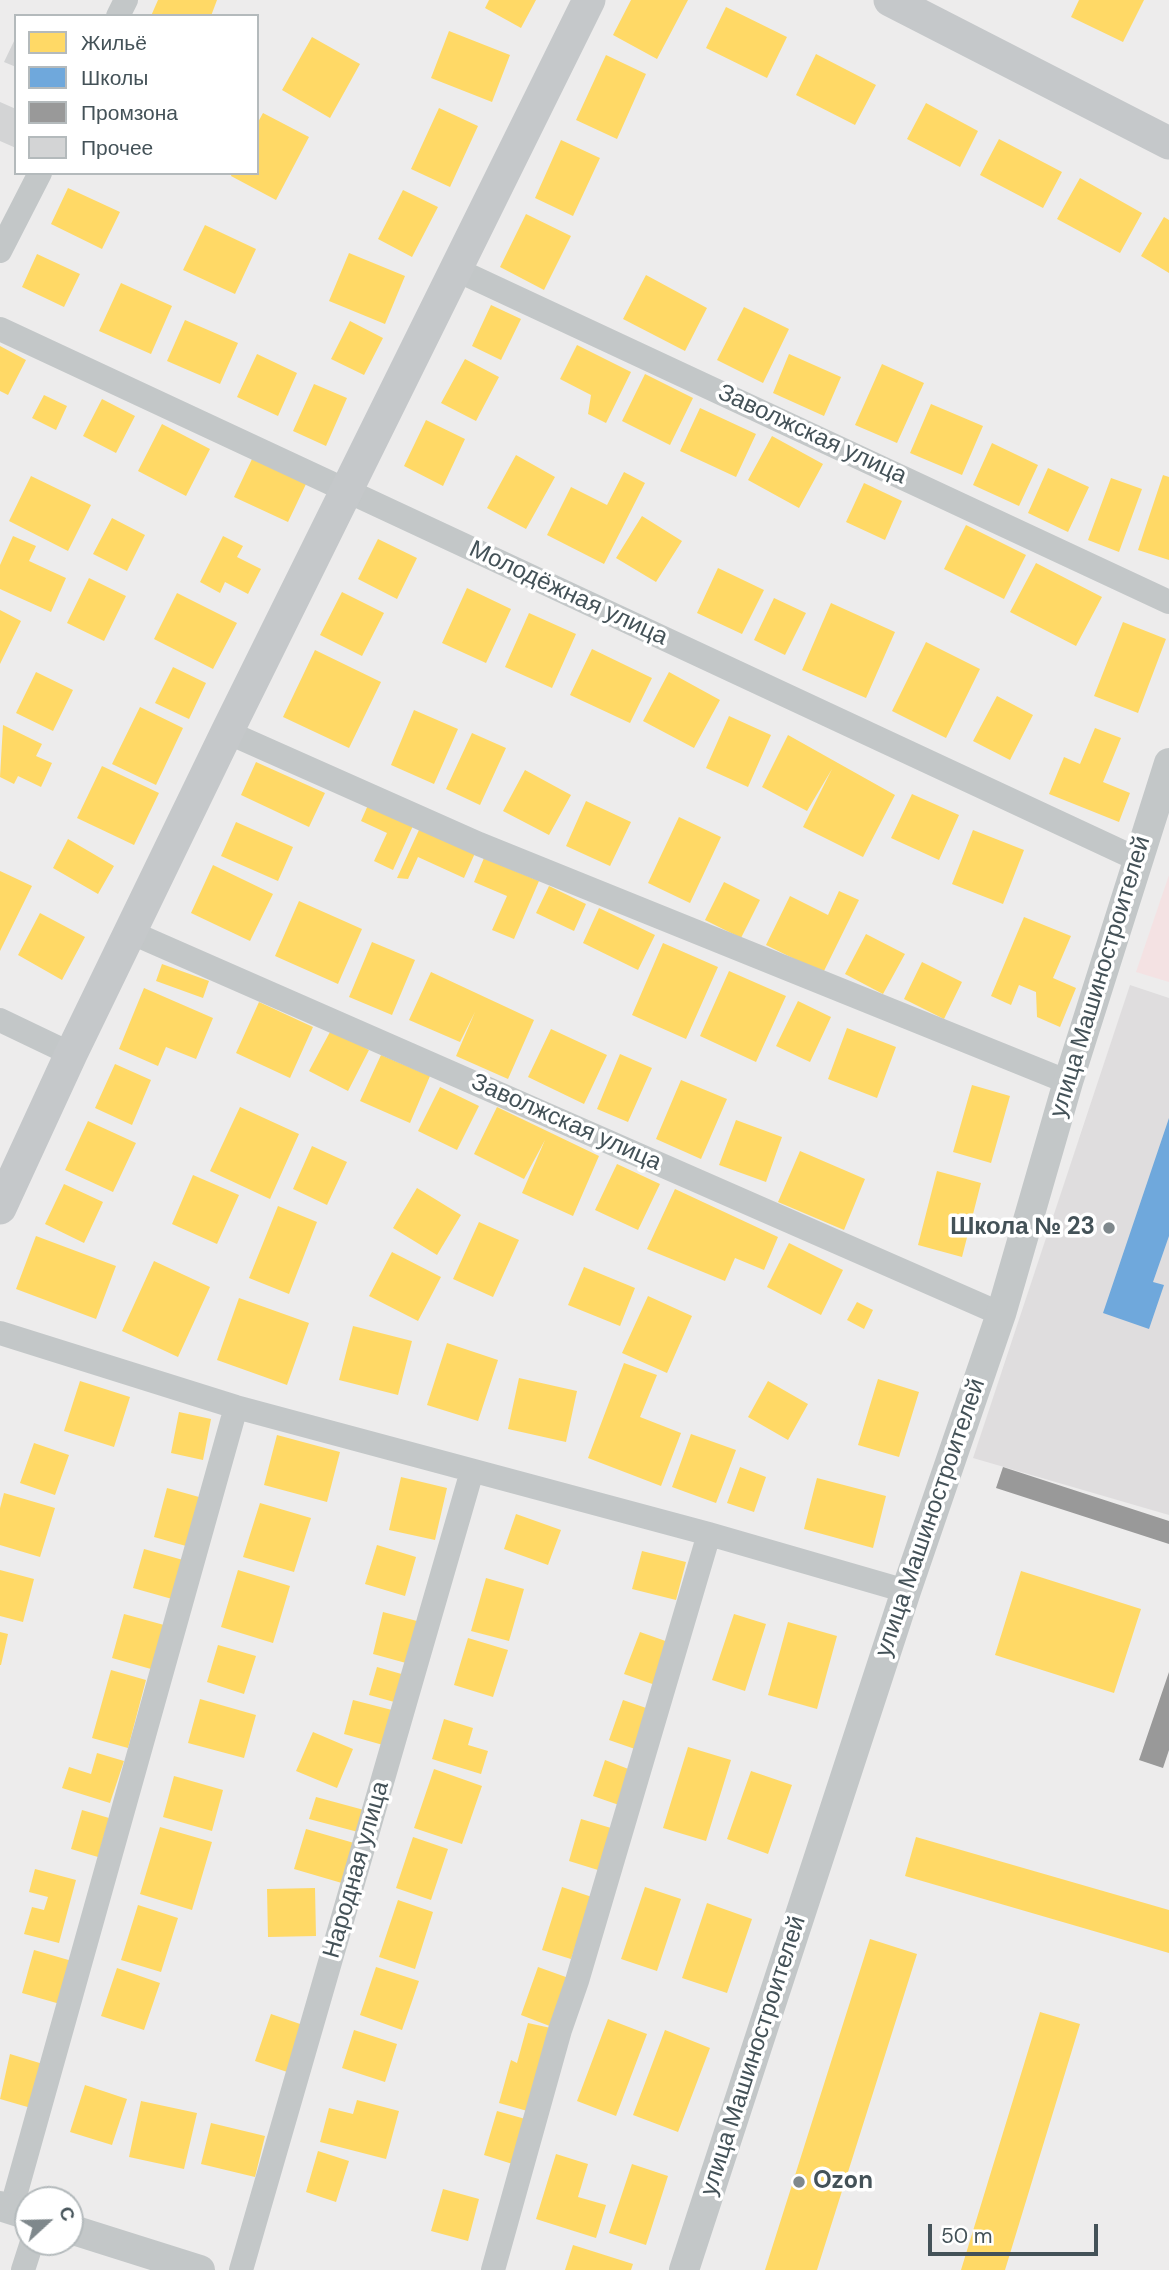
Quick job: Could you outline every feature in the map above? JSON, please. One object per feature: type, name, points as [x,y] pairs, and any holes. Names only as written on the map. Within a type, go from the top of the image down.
[{"type":"main road","points":[[0,1208],[71,1054],[227,732],[589,0]]},
{"type":"main road","points":[[890,0],[1169,144]]},
{"type":"street","points":[[0,251],[39,175]]},
{"type":"street","name":"Заволжская улица","points":[[455,269],[1169,602]]},
{"type":"street","name":"Молодёжная улица","points":[[0,329],[1137,859]]},
{"type":"street","points":[[227,732],[479,844],[1068,1082]]},
{"type":"street","name":"улица Машиностроителей","points":[[684,2270],[906,1591],[1001,1314],[1068,1082],[1169,762]]},
{"type":"street","name":"Заволжская улица","points":[[130,932],[1001,1314]]},
{"type":"street","points":[[0,1020],[71,1054]]},
{"type":"street","points":[[0,1333],[236,1407],[709,1534],[906,1591]]},
{"type":"street","points":[[13,2210],[236,1407]]},
{"type":"street","name":"Народная улица","points":[[241,2270],[472,1471]]},
{"type":"street","points":[[493,2270],[560,2029],[577,1981],[709,1534]]},
{"type":"street","points":[[84,2233],[200,2270]]},
{"type":"shaded area","points":[[1169,875],[1169,982],[1136,972]]},
{"type":"shaded area","name":"Школа № 23","points":[[1130,985],[1169,998],[1169,1515],[973,1458]]},
{"type":"building: Жильё","points":[[158,0],[217,0],[212,14],[152,14]]},
{"type":"building: Жильё","points":[[489,0],[536,0],[521,28],[485,8]]},
{"type":"building: Жильё","points":[[631,0],[688,0],[657,59],[613,35]]},
{"type":"building: Жильё","points":[[1079,0],[1144,0],[1123,42],[1071,17]]},
{"type":"building: Жильё","points":[[726,7],[787,37],[767,78],[706,48]]},
{"type":"building: Жильё","points":[[449,31],[510,55],[492,102],[431,78]]},
{"type":"building: Жильё","points":[[312,37],[360,64],[330,118],[282,90]]},
{"type":"building: Жильё","points":[[816,54],[876,85],[855,125],[796,95]]},
{"type":"building: Жильё","points":[[606,55],[646,74],[617,139],[576,120]]},
{"type":"building: Жильё","points":[[926,103],[978,131],[960,167],[907,139]]},
{"type":"building: Жильё","points":[[439,108],[478,126],[450,187],[411,169]]},
{"type":"building: Жильё","points":[[263,113],[309,137],[276,200],[231,176],[259,175],[259,120]]},
{"type":"building: Жильё","points":[[999,139],[1062,172],[1043,208],[980,175]]},
{"type":"building: Жильё","points":[[561,140],[600,158],[573,216],[535,198]]},
{"type":"building: Жильё","points":[[1080,178],[1142,213],[1120,253],[1057,219]]},
{"type":"building: Жильё","points":[[68,188],[120,212],[102,249],[51,224]]},
{"type":"building: Жильё","points":[[403,190],[438,207],[412,257],[378,239]]},
{"type":"building: Жильё","points":[[526,214],[571,236],[544,290],[500,267]]},
{"type":"building: Жильё","points":[[1164,217],[1169,220],[1169,273],[1141,256]]},
{"type":"building: Жильё","points":[[205,225],[256,249],[235,294],[183,270]]},
{"type":"building: Жильё","points":[[349,253],[405,276],[385,324],[329,301]]},
{"type":"building: Жильё","points":[[37,254],[80,274],[64,307],[22,287]]},
{"type":"building: Жильё","points":[[646,275],[707,308],[685,351],[623,319]]},
{"type":"building: Жильё","points":[[121,283],[172,306],[151,354],[99,331]]},
{"type":"building: Жильё","points":[[491,305],[521,319],[501,360],[472,346]]},
{"type":"building: Жильё","points":[[744,307],[789,329],[763,383],[717,360]]},
{"type":"building: Жильё","points":[[185,320],[238,343],[220,384],[167,361]]},
{"type":"building: Жильё","points":[[350,321],[383,338],[364,375],[331,359]]},
{"type":"building: Жильё","points":[[577,345],[631,372],[606,423],[588,414],[591,395],[560,379]]},
{"type":"building: Жильё","points":[[0,346],[26,360],[8,395],[0,391]]},
{"type":"building: Жильё","points":[[257,354],[297,373],[278,416],[237,397]]},
{"type":"building: Жильё","points":[[789,354],[841,377],[824,416],[773,393]]},
{"type":"building: Жильё","points":[[465,359],[499,377],[476,421],[441,403]]},
{"type":"building: Жильё","points":[[882,364],[924,383],[897,443],[855,425]]},
{"type":"building: Жильё","points":[[645,374],[693,398],[670,445],[622,421]]},
{"type":"building: Жильё","points":[[314,384],[347,398],[326,446],[293,431]]},
{"type":"building: Жильё","points":[[44,395],[67,406],[56,430],[32,418]]},
{"type":"building: Жильё","points":[[102,399],[135,416],[116,453],[83,436]]},
{"type":"building: Жильё","points":[[931,404],[983,426],[962,475],[910,453]]},
{"type":"building: Жильё","points":[[700,408],[756,434],[736,477],[680,451]]},
{"type":"building: Жильё","points":[[426,420],[465,439],[443,486],[404,466]]},
{"type":"building: Жильё","points":[[162,424],[210,449],[186,496],[138,471]]},
{"type":"building: Жильё","points":[[772,436],[823,464],[799,508],[748,480]]},
{"type":"building: Жильё","points":[[992,443],[1038,465],[1019,506],[973,485]]},
{"type":"building: Жильё","points":[[516,455],[555,477],[526,529],[487,508]]},
{"type":"building: Жильё","points":[[252,459],[306,484],[288,522],[234,497]]},
{"type":"building: Жильё","points":[[1048,468],[1089,487],[1068,532],[1028,513]]},
{"type":"building: Жильё","points":[[624,472],[645,483],[604,564],[547,535],[571,487],[607,505]]},
{"type":"building: Жильё","points":[[1163,475],[1169,477],[1169,560],[1138,550]]},
{"type":"building: Жильё","points":[[31,476],[91,505],[68,551],[9,521]]},
{"type":"building: Жильё","points":[[1111,478],[1142,489],[1119,552],[1088,540]]},
{"type":"building: Жильё","points":[[864,483],[902,501],[885,540],[846,522]]},
{"type":"building: Жильё","points":[[642,516],[682,541],[656,582],[616,558]]},
{"type":"building: Жильё","points":[[112,518],[145,535],[127,571],[93,554]]},
{"type":"building: Жильё","points":[[966,525],[1026,555],[1004,599],[944,569]]},
{"type":"building: Жильё","points":[[13,536],[36,546],[29,561],[66,578],[51,612],[0,589],[0,565]]},
{"type":"building: Жильё","points":[[223,536],[243,546],[237,557],[261,569],[248,594],[225,582],[220,593],[200,582]]},
{"type":"building: Жильё","points":[[378,539],[417,558],[397,599],[358,579]]},
{"type":"building: Жильё","points":[[1036,563],[1102,597],[1076,646],[1010,612]]},
{"type":"building: Жильё","points":[[718,568],[764,590],[742,634],[697,613]]},
{"type":"building: Жильё","points":[[89,578],[126,596],[104,641],[67,623]]},
{"type":"building: Жильё","points":[[467,588],[511,609],[486,663],[442,643]]},
{"type":"building: Жильё","points":[[342,592],[384,613],[362,656],[320,635]]},
{"type":"building: Жильё","points":[[177,593],[237,623],[213,669],[154,639]]},
{"type":"building: Жильё","points":[[774,598],[806,613],[785,655],[754,640]]},
{"type":"building: Жильё","points":[[831,603],[895,632],[866,698],[802,670]]},
{"type":"building: Жильё","points":[[0,610],[21,621],[0,664]]},
{"type":"building: Жильё","points":[[529,613],[576,634],[552,688],[505,667]]},
{"type":"building: Жильё","points":[[1123,622],[1166,639],[1138,713],[1094,696]]},
{"type":"building: Жильё","points":[[926,642],[980,669],[946,738],[892,711]]},
{"type":"building: Жильё","points":[[592,649],[652,678],[630,723],[570,695]]},
{"type":"building: Жильё","points":[[315,650],[381,682],[349,748],[283,717]]},
{"type":"building: Жильё","points":[[173,667],[206,683],[189,719],[155,703]]},
{"type":"building: Жильё","points":[[36,672],[73,690],[53,731],[16,713]]},
{"type":"building: Жильё","points":[[669,672],[720,700],[694,748],[643,721]]},
{"type":"building: Жильё","points":[[997,696],[1033,715],[1010,760],[973,741]]},
{"type":"building: Жильё","points":[[140,707],[183,728],[156,785],[112,764]]},
{"type":"building: Жильё","points":[[414,710],[458,729],[434,784],[391,765]]},
{"type":"building: Жильё","points":[[729,716],[771,735],[748,787],[706,768]]},
{"type":"building: Жильё","points":[[3,725],[42,744],[36,756],[52,763],[41,787],[18,776],[14,784],[0,777]]},
{"type":"building: Жильё","points":[[1095,728],[1121,738],[1103,782],[1130,793],[1119,822],[1049,794],[1064,757],[1080,764]]},
{"type":"building: Жильё","points":[[472,733],[506,748],[480,805],[446,789]]},
{"type":"building: Жильё","points":[[788,735],[895,795],[863,857],[803,827],[832,769],[807,811],[762,787]]},
{"type":"building: Жильё","points":[[256,762],[325,793],[309,827],[241,795]]},
{"type":"building: Жильё","points":[[102,766],[159,793],[134,845],[77,818]]},
{"type":"building: Жильё","points":[[525,770],[571,795],[549,835],[503,811]]},
{"type":"building: Жильё","points":[[912,794],[959,815],[939,860],[891,838]]},
{"type":"building: Жильё","points":[[372,796],[417,817],[393,870],[374,861],[387,833],[361,821]]},
{"type":"building: Жильё","points":[[586,801],[631,822],[610,866],[566,846]]},
{"type":"building: Жильё","points":[[679,817],[721,837],[690,903],[648,883]]},
{"type":"building: Жильё","points":[[424,819],[479,844],[464,878],[418,857],[408,879],[397,878]]},
{"type":"building: Жильё","points":[[236,822],[293,847],[278,881],[221,856]]},
{"type":"building: Жильё","points":[[973,830],[1024,850],[1003,904],[952,884]]},
{"type":"building: Жильё","points":[[68,839],[114,866],[98,894],[53,868]]},
{"type":"building: Жильё","points":[[484,858],[539,881],[514,939],[492,930],[507,896],[474,882]]},
{"type":"building: Жильё","points":[[213,865],[273,894],[250,941],[191,913]]},
{"type":"building: Жильё","points":[[0,871],[32,886],[0,951]]},
{"type":"building: Жильё","points":[[724,882],[760,900],[741,938],[705,920]]},
{"type":"building: Жильё","points":[[549,886],[586,904],[574,931],[536,913]]},
{"type":"building: Жильё","points":[[839,891],[859,900],[823,973],[766,945],[790,896],[828,915]]},
{"type":"building: Жильё","points":[[299,901],[362,929],[338,984],[275,956]]},
{"type":"building: Жильё","points":[[599,908],[655,935],[638,970],[583,943]]},
{"type":"building: Жильё","points":[[40,913],[85,937],[62,980],[18,955]]},
{"type":"building: Жильё","points":[[1024,917],[1071,936],[1053,978],[1076,988],[1060,1027],[1037,1017],[1036,992],[1019,985],[1011,1005],[991,996]]},
{"type":"building: Жильё","points":[[866,934],[905,954],[883,994],[845,974]]},
{"type":"building: Жильё","points":[[372,942],[415,960],[392,1015],[349,997]]},
{"type":"building: Жильё","points":[[663,943],[718,967],[686,1039],[632,1015]]},
{"type":"building: Жильё","points":[[922,962],[962,982],[944,1019],[904,999]]},
{"type":"building: Жильё","points":[[162,964],[209,981],[203,998],[156,981]]},
{"type":"building: Жильё","points":[[729,971],[786,996],[756,1062],[700,1036]]},
{"type":"building: Жильё","points":[[431,972],[534,1020],[508,1079],[456,1056],[475,1012],[460,1042],[409,1020]]},
{"type":"building: Жильё","points":[[144,988],[213,1018],[196,1059],[166,1047],[158,1066],[119,1049]]},
{"type":"building: Жильё","points":[[798,1001],[831,1017],[810,1062],[776,1046]]},
{"type":"building: Жильё","points":[[259,1002],[313,1027],[290,1078],[236,1053]]},
{"type":"building: Жильё","points":[[847,1028],[896,1047],[877,1098],[828,1079]]},
{"type":"building: Жильё","points":[[551,1029],[607,1055],[584,1104],[528,1077]]},
{"type":"building: Жильё","points":[[331,1030],[369,1050],[348,1091],[309,1071]]},
{"type":"building: Жильё","points":[[620,1054],[652,1068],[628,1122],[597,1109]]},
{"type":"building: Жильё","points":[[381,1055],[430,1076],[410,1123],[360,1101]]},
{"type":"building: Жильё","points":[[115,1064],[151,1080],[132,1125],[95,1108]]},
{"type":"building: Жильё","points":[[681,1080],[727,1099],[701,1159],[656,1139]]},
{"type":"building: Жильё","points":[[972,1085],[1010,1096],[991,1163],[953,1152]]},
{"type":"building: Жильё","points":[[440,1087],[479,1106],[457,1150],[418,1131]]},
{"type":"building: Жильё","points":[[240,1107],[299,1134],[270,1199],[210,1171]]},
{"type":"building: Жильё","points":[[497,1107],[599,1156],[573,1216],[522,1193],[545,1140],[524,1179],[474,1154]]},
{"type":"building: Жильё","points":[[736,1120],[782,1137],[766,1182],[719,1165]]},
{"type":"building: Жильё","points":[[88,1121],[136,1143],[113,1192],[65,1170]]},
{"type":"building: Жильё","points":[[312,1146],[347,1162],[327,1205],[293,1189]]},
{"type":"building: Жильё","points":[[800,1151],[865,1179],[844,1230],[778,1202]]},
{"type":"building: Жильё","points":[[617,1164],[660,1184],[638,1230],[595,1210]]},
{"type":"building: Жильё","points":[[937,1171],[981,1183],[962,1257],[918,1245]]},
{"type":"building: Жильё","points":[[193,1175],[239,1195],[217,1244],[172,1224]]},
{"type":"building: Жильё","points":[[64,1184],[103,1202],[84,1243],[45,1224]]},
{"type":"building: Жильё","points":[[417,1188],[461,1215],[437,1255],[393,1228]]},
{"type":"building: Жильё","points":[[675,1189],[778,1237],[764,1270],[735,1258],[725,1281],[647,1249]]},
{"type":"building: Жильё","points":[[278,1206],[317,1222],[289,1294],[249,1278]]},
{"type":"building: Жильё","points":[[479,1222],[519,1240],[493,1297],[453,1279]]},
{"type":"building: Жильё","points":[[36,1236],[116,1266],[96,1319],[16,1289]]},
{"type":"building: Жильё","points":[[789,1243],[843,1270],[821,1315],[767,1287]]},
{"type":"building: Жильё","points":[[392,1252],[441,1277],[418,1321],[369,1296]]},
{"type":"building: Жильё","points":[[154,1261],[210,1287],[178,1357],[122,1331]]},
{"type":"building: Жильё","points":[[584,1267],[635,1288],[620,1326],[568,1305]]},
{"type":"building: Жильё","points":[[648,1296],[692,1316],[667,1373],[622,1353]]},
{"type":"building: Жильё","points":[[239,1298],[309,1323],[287,1385],[217,1360]]},
{"type":"building: Жильё","points":[[857,1302],[873,1310],[864,1329],[847,1320]]},
{"type":"building: Жильё","points":[[353,1326],[412,1341],[398,1395],[339,1380]]},
{"type":"building: Жильё","points":[[447,1343],[498,1360],[478,1421],[427,1405]]},
{"type":"building: Жильё","points":[[624,1363],[657,1375],[640,1417],[681,1433],[661,1486],[588,1458]]},
{"type":"building: Жильё","points":[[519,1378],[577,1391],[566,1442],[508,1429]]},
{"type":"building: Жильё","points":[[878,1379],[919,1392],[899,1457],[858,1445]]},
{"type":"building: Жильё","points":[[80,1381],[130,1397],[114,1447],[64,1431]]},
{"type":"building: Жильё","points":[[768,1381],[808,1404],[788,1440],[748,1417]]},
{"type":"building: Жильё","points":[[179,1412],[211,1419],[203,1460],[171,1453]]},
{"type":"building: Жильё","points":[[691,1434],[736,1450],[716,1503],[672,1487]]},
{"type":"building: Жильё","points":[[277,1435],[340,1452],[327,1502],[264,1485]]},
{"type":"building: Жильё","points":[[34,1443],[69,1455],[55,1495],[20,1483]]},
{"type":"building: Жильё","points":[[740,1467],[766,1477],[754,1512],[727,1503]]},
{"type":"building: Жильё","points":[[401,1477],[447,1488],[435,1540],[389,1530]]},
{"type":"building: Жильё","points":[[817,1478],[886,1496],[873,1548],[804,1529]]},
{"type":"building: Жильё","points":[[167,1488],[199,1497],[186,1546],[154,1537]]},
{"type":"building: Жильё","points":[[4,1493],[55,1508],[40,1557],[0,1545],[0,1508]]},
{"type":"building: Жильё","points":[[260,1503],[311,1518],[294,1572],[243,1557]]},
{"type":"building: Жильё","points":[[516,1514],[561,1530],[548,1565],[504,1549]]},
{"type":"building: Жильё","points":[[377,1545],[416,1557],[405,1596],[365,1584]]},
{"type":"building: Жильё","points":[[144,1549],[183,1560],[172,1599],[133,1588]]},
{"type":"building: Жильё","points":[[642,1551],[686,1562],[676,1600],[632,1589]]},
{"type":"building: Жильё","points":[[0,1570],[34,1579],[23,1622],[0,1616]]},
{"type":"building: Жильё","points":[[238,1570],[290,1586],[273,1643],[221,1627]]},
{"type":"building: Жильё","points":[[1021,1571],[1141,1609],[1114,1693],[995,1655]]},
{"type":"building: Жильё","points":[[486,1578],[524,1589],[509,1641],[471,1631]]},
{"type":"building: Жильё","points":[[383,1612],[417,1621],[406,1663],[373,1654]]},
{"type":"building: Жильё","points":[[124,1614],[164,1625],[151,1669],[112,1658]]},
{"type":"building: Жильё","points":[[734,1614],[766,1624],[745,1691],[712,1680]]},
{"type":"building: Жильё","points":[[788,1622],[837,1636],[817,1709],[768,1695]]},
{"type":"building: Жильё","points":[[0,1632],[8,1634],[1,1665],[0,1665]]},
{"type":"building: Жильё","points":[[640,1632],[674,1644],[658,1686],[624,1674]]},
{"type":"building: Жильё","points":[[468,1638],[508,1650],[493,1697],[454,1685]]},
{"type":"building: Жильё","points":[[218,1645],[256,1656],[244,1694],[207,1682]]},
{"type":"building: Жильё","points":[[377,1667],[412,1677],[405,1705],[369,1695]]},
{"type":"building: Жильё","points":[[111,1670],[146,1680],[128,1748],[92,1738]]},
{"type":"building: Жильё","points":[[200,1699],[256,1715],[244,1758],[188,1743]]},
{"type":"building: Жильё","points":[[353,1700],[392,1710],[383,1745],[344,1734]]},
{"type":"building: Жильё","points":[[623,1700],[649,1709],[635,1749],[609,1740]]},
{"type":"building: Жильё","points":[[444,1719],[473,1728],[468,1745],[488,1751],[481,1774],[432,1759]]},
{"type":"building: Жильё","points":[[313,1732],[353,1749],[337,1788],[296,1771]]},
{"type":"building: Жильё","points":[[688,1747],[731,1760],[706,1841],[663,1828]]},
{"type":"building: Жильё","points":[[97,1753],[124,1761],[110,1803],[62,1788],[69,1767],[91,1774]]},
{"type":"building: Жильё","points":[[605,1760],[631,1770],[619,1805],[593,1796]]},
{"type":"building: Жильё","points":[[434,1769],[482,1786],[462,1844],[414,1828]]},
{"type":"building: Жильё","points":[[751,1771],[792,1785],[768,1854],[727,1839]]},
{"type":"building: Жильё","points":[[174,1776],[223,1790],[212,1831],[163,1817]]},
{"type":"building: Жильё","points":[[316,1797],[364,1810],[358,1832],[309,1819]]},
{"type":"building: Жильё","points":[[82,1810],[109,1818],[98,1857],[71,1849]]},
{"type":"building: Жильё","points":[[581,1819],[611,1828],[598,1870],[569,1861]]},
{"type":"building: Жильё","points":[[160,1827],[212,1842],[192,1910],[140,1894]]},
{"type":"building: Жильё","points":[[306,1829],[354,1843],[352,1886],[294,1869]]},
{"type":"building: Жильё","points":[[413,1837],[448,1849],[431,1900],[396,1888]]},
{"type":"building: Жильё","points":[[916,1837],[1169,1910],[1169,1953],[905,1876]]},
{"type":"building: Жильё","points":[[35,1869],[76,1880],[59,1943],[24,1934],[32,1907],[44,1910],[48,1897],[29,1892]]},
{"type":"building: Жильё","points":[[562,1887],[592,1897],[571,1959],[542,1950]]},
{"type":"building: Жильё","points":[[645,1887],[681,1899],[657,1971],[621,1959]]},
{"type":"building: Жильё","points":[[315,1888],[316,1936],[268,1937],[267,1889]]},
{"type":"building: Жильё","points":[[398,1900],[433,1912],[415,1969],[379,1957]]},
{"type":"building: Жильё","points":[[707,1903],[752,1919],[727,1993],[682,1978]]},
{"type":"building: Жильё","points":[[138,1905],[178,1918],[161,1972],[121,1960]]},
{"type":"building: Жильё","points":[[870,1939],[917,1954],[817,2270],[765,2270]]},
{"type":"building: Жильё","points":[[34,1950],[72,1961],[60,2004],[22,1993]]},
{"type":"building: Жильё","points":[[376,1967],[419,1981],[402,2030],[360,2015]]},
{"type":"building: Жильё","points":[[538,1967],[577,1981],[538,2114],[499,2103],[511,2060],[517,2063],[528,2023],[560,2030],[521,2015]]},
{"type":"building: Жильё","points":[[117,1968],[160,1983],[144,2030],[101,2016]]},
{"type":"building: Жильё","points":[[1040,2012],[1080,2024],[1005,2270],[961,2270]]},
{"type":"building: Жильё","points":[[271,2014],[306,2026],[290,2073],[255,2061]]},
{"type":"building: Жильё","points":[[608,2019],[647,2034],[616,2116],[577,2101]]},
{"type":"building: Жильё","points":[[354,2030],[397,2044],[385,2082],[342,2068]]},
{"type":"building: Жильё","points":[[665,2030],[710,2048],[678,2132],[633,2115]]},
{"type":"building: Жильё","points":[[10,2054],[43,2064],[31,2108],[0,2099]]},
{"type":"building: Жильё","points":[[85,2085],[127,2099],[112,2145],[70,2132]]},
{"type":"building: Жильё","points":[[357,2100],[399,2111],[386,2159],[320,2142],[329,2108],[353,2114]]},
{"type":"building: Жильё","points":[[141,2101],[197,2113],[184,2169],[129,2157]]},
{"type":"building: Жильё","points":[[497,2111],[536,2122],[522,2167],[484,2155]]},
{"type":"building: Жильё","points":[[211,2123],[265,2136],[255,2177],[201,2164]]},
{"type":"building: Жильё","points":[[318,2151],[349,2161],[336,2202],[306,2192]]},
{"type":"building: Жильё","points":[[556,2154],[588,2164],[578,2197],[606,2205],[596,2238],[536,2219]]},
{"type":"building: Жильё","points":[[632,2164],[668,2176],[646,2245],[609,2233]]},
{"type":"building: Жильё","points":[[443,2189],[479,2199],[468,2241],[431,2231]]},
{"type":"building: Жильё","points":[[573,2245],[633,2264],[631,2270],[565,2270]]},
{"type":"building: Школы","points":[[1169,1118],[1169,1236],[1153,1282],[1164,1285],[1149,1329],[1103,1313]]},
{"type":"building: Промзона","points":[[1003,1467],[1169,1521],[1169,1544],[996,1488]]},
{"type":"building: Промзона","points":[[1169,1672],[1169,1750],[1163,1768],[1139,1760]]},
{"type":"building: Прочее","points":[[14,41],[14,66],[4,62]]},
{"type":"building: Прочее","points":[[0,102],[14,108],[14,147],[0,141]]},
{"type":"place","name":"Школа № 23","points":[[1109,1228]]},
{"type":"place","name":"Ozon","points":[[799,2182]]}]
